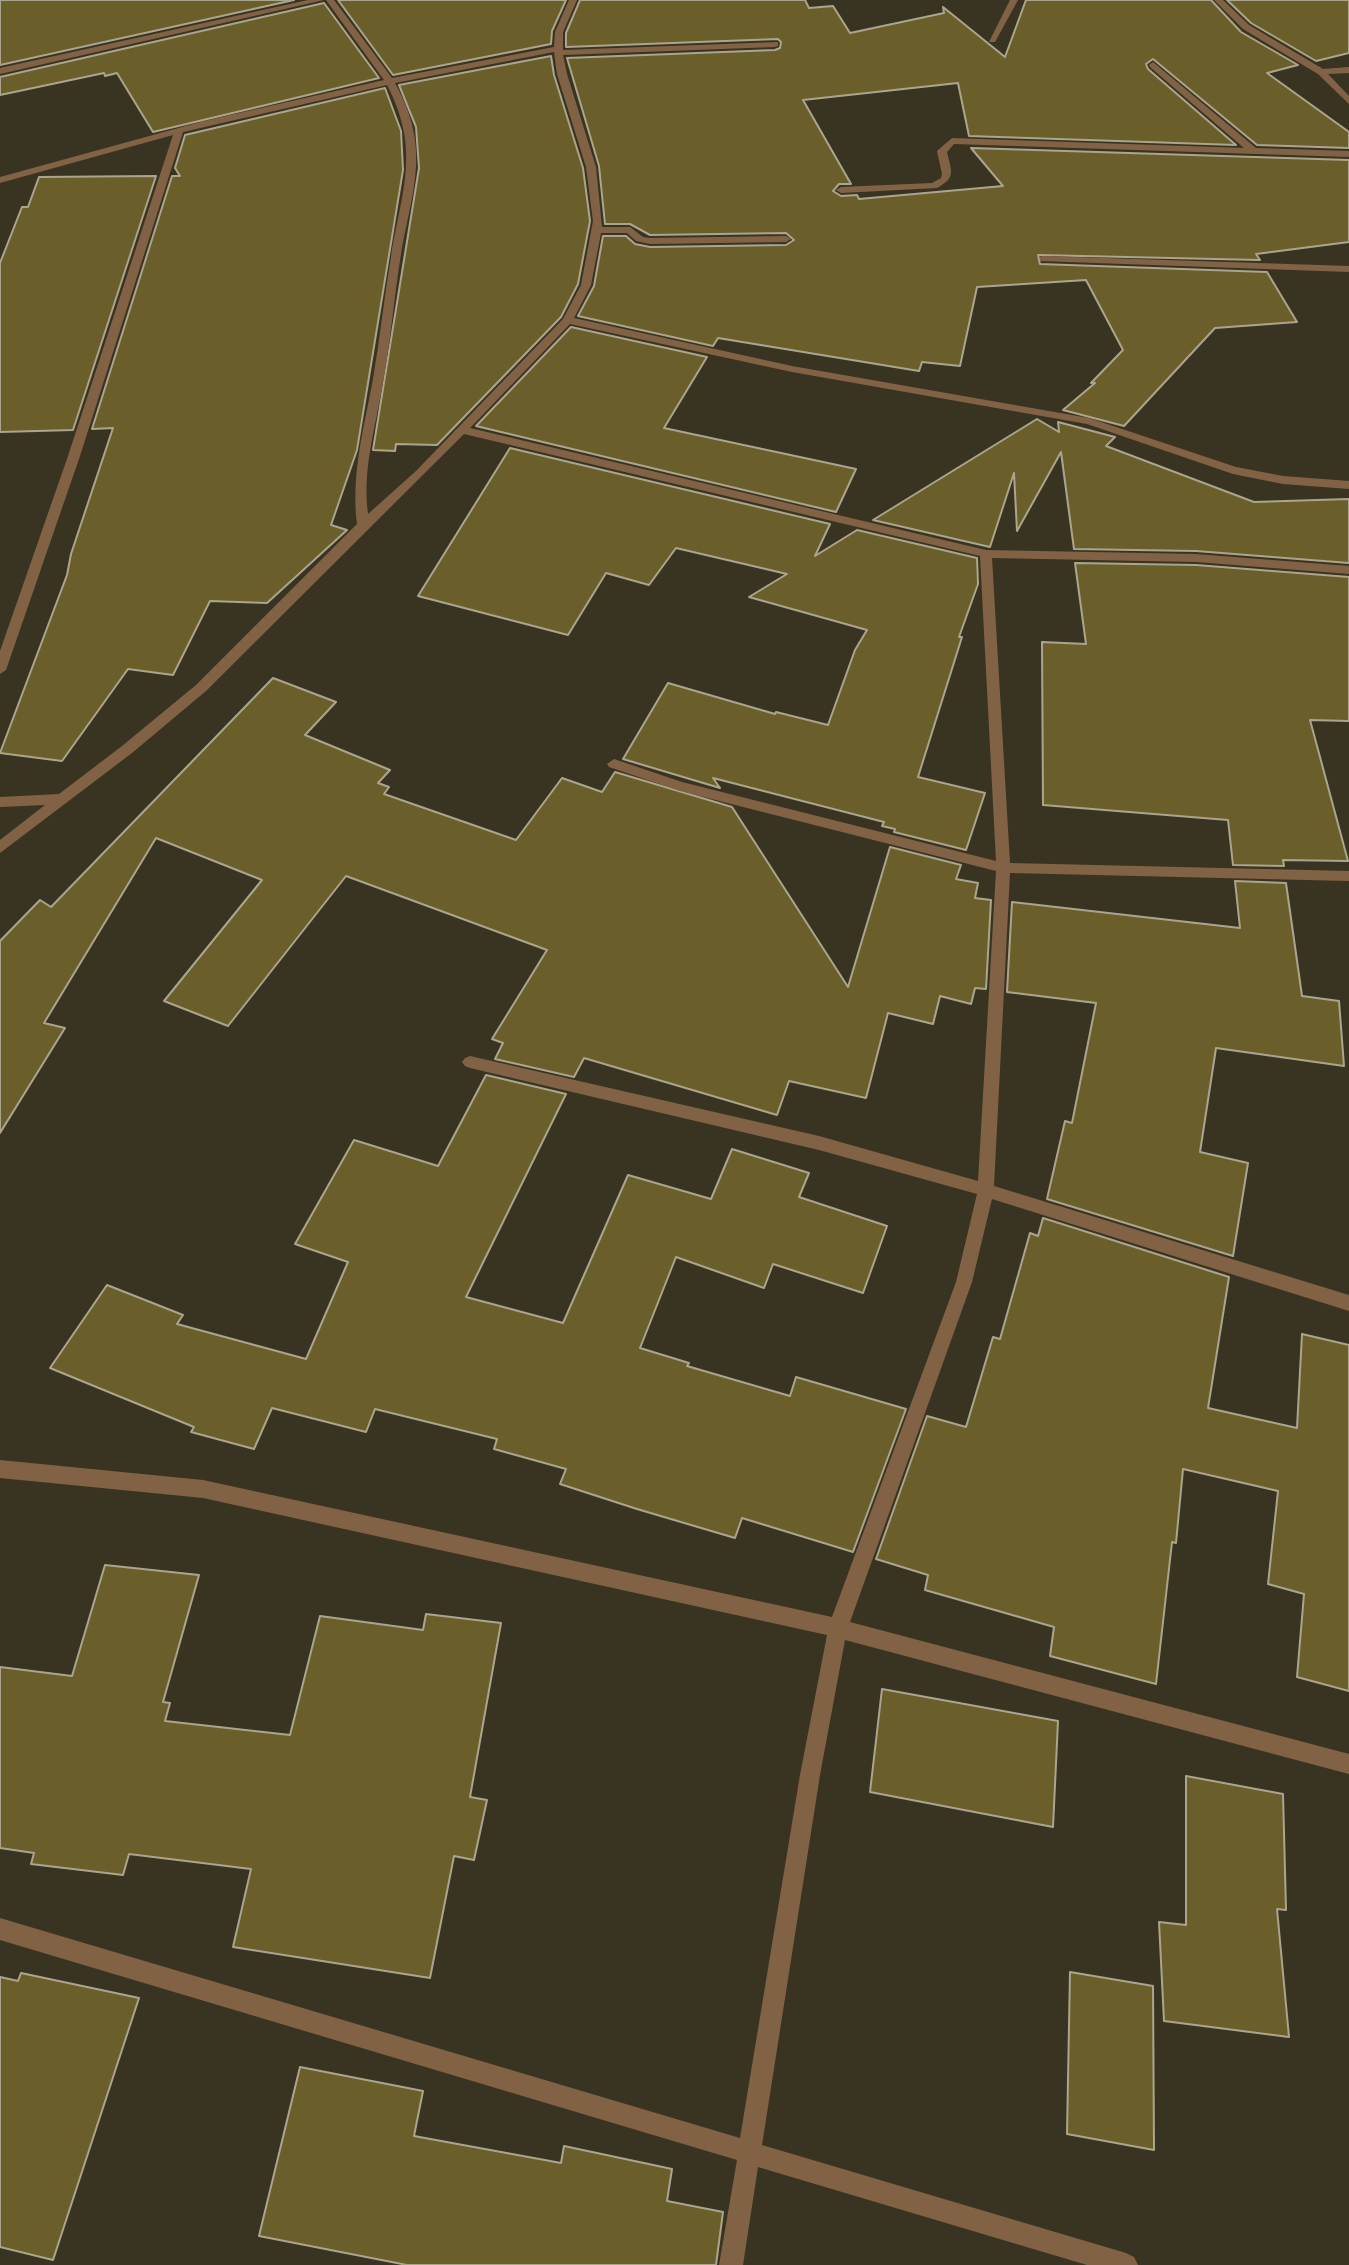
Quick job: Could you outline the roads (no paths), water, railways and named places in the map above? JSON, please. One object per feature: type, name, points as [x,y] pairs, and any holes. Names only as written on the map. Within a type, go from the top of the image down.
[{"type":"street","points":[[0,71],[320,0]]},
{"type":"street","points":[[330,0],[391,82],[412,138],[413,172],[396,254],[358,493],[363,525]]},
{"type":"street","points":[[0,848],[58,799],[175,712],[462,430],[568,320],[586,285],[597,230],[591,167],[562,74],[558,51],[559,32],[573,0]]},
{"type":"street","points":[[992,40],[1014,0]]},
{"type":"street","points":[[1218,0],[1246,27],[1321,72],[1349,101]]},
{"type":"street","points":[[0,180],[179,131],[391,82],[558,51],[775,44]]},
{"type":"street","points":[[1153,65],[1255,152]]},
{"type":"street","points":[[1321,72],[1349,70]]},
{"type":"street","points":[[0,670],[74,456],[179,131]]},
{"type":"street","points":[[841,190],[934,186],[945,180],[947,174],[942,151],[952,141],[1349,154]]},
{"type":"street","points":[[597,230],[630,230],[640,239],[650,241],[786,239]]},
{"type":"street","points":[[1044,259],[1349,269]]},
{"type":"street","points":[[568,320],[792,369],[1089,421],[1233,470],[1283,480],[1349,485]]},
{"type":"street","points":[[462,430],[986,554],[1196,558],[1349,570]]},
{"type":"street","points":[[731,2265],[810,1775],[838,1628],[960,1295],[986,1190],[1003,868],[986,554]]},
{"type":"street","points":[[614,764],[680,786],[1003,868],[1349,876]]},
{"type":"street","points":[[0,802],[58,799]]},
{"type":"street","points":[[470,1062],[819,1143],[986,1190],[1349,1303]]},
{"type":"street","points":[[0,1469],[203,1489],[838,1628],[1349,1764]]},
{"type":"street","points":[[0,1929],[1126,2265]]}]
